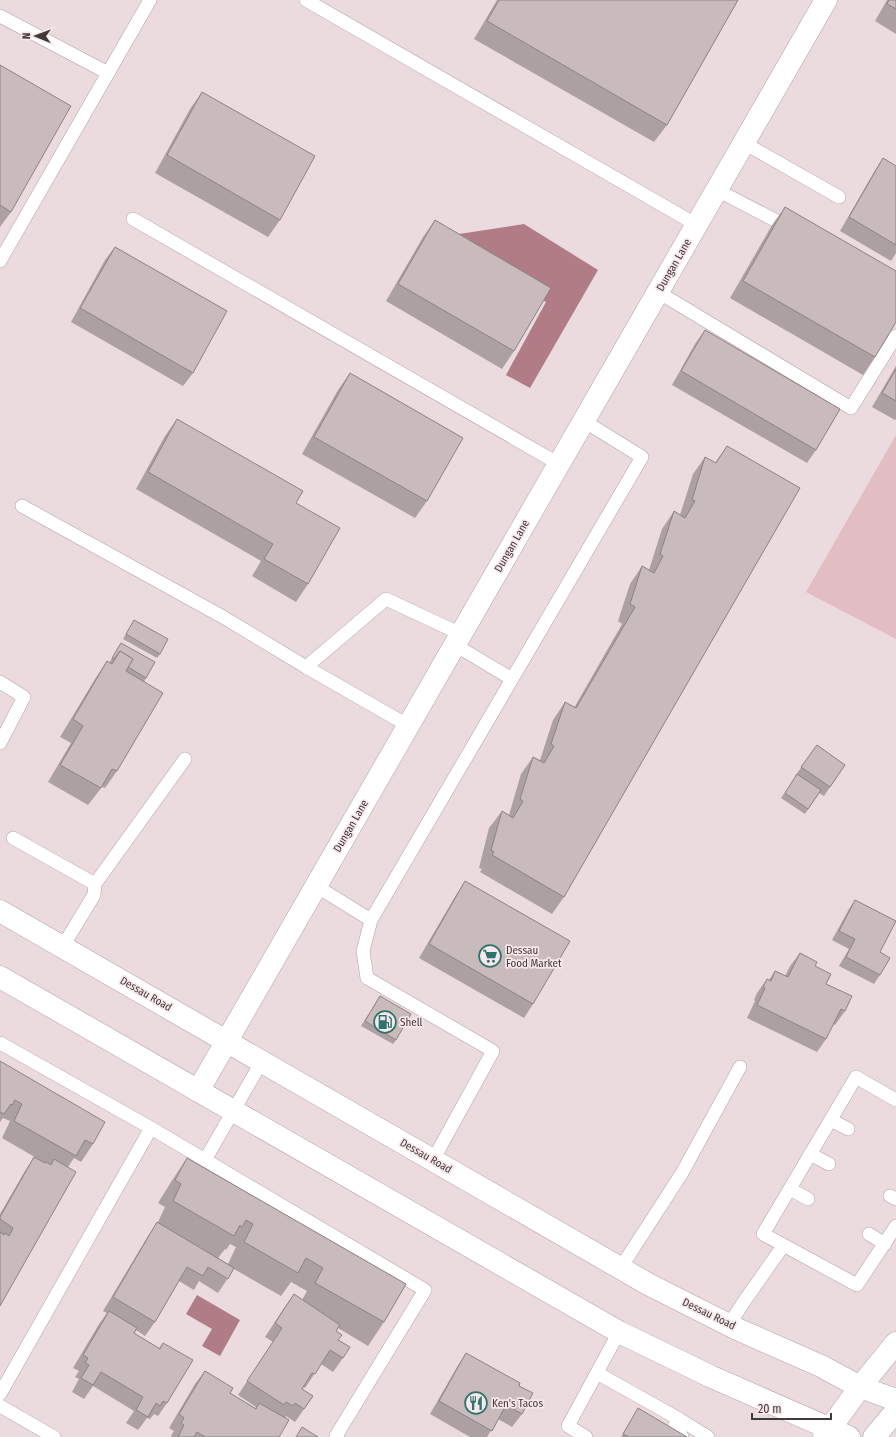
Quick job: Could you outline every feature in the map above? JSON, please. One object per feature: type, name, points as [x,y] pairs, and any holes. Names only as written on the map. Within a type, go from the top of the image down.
[{"type":"main road","name":"Dungan Lane","points":[[198,1091],[826,0]]},
{"type":"main road","name":"Dessau Road","points":[[0,911],[620,1269],[729,1325],[821,1366],[860,1387],[896,1400]]},
{"type":"main road","points":[[0,977],[619,1332],[835,1435],[860,1387],[896,1343]]},
{"type":"main road","points":[[874,1437],[896,1411]]},
{"type":"lane","points":[[0,261],[150,0]]},
{"type":"lane","points":[[306,0],[697,224]]},
{"type":"lane","points":[[0,16],[108,73]]},
{"type":"lane","points":[[744,143],[839,197]]},
{"type":"lane","points":[[717,190],[800,234]]},
{"type":"lane","points":[[133,219],[559,464]]},
{"type":"lane","points":[[658,292],[851,408],[896,336]]},
{"type":"lane","points":[[432,1160],[493,1051],[367,978],[363,951],[371,920],[642,457],[584,421]]},
{"type":"lane","points":[[22,506],[223,617],[409,726]]},
{"type":"lane","points":[[306,667],[386,599],[458,640],[512,679]]},
{"type":"lane","points":[[0,682],[24,697],[0,743]]},
{"type":"lane","points":[[63,946],[94,895],[94,884],[185,759]]},
{"type":"lane","points":[[13,838],[94,884]]},
{"type":"lane","points":[[316,886],[371,920]]},
{"type":"lane","points":[[0,1043],[151,1128],[425,1290],[336,1436],[338,1437]]},
{"type":"lane","points":[[205,1160],[262,1061]]},
{"type":"lane","points":[[620,1269],[682,1173],[740,1067]]},
{"type":"lane","points":[[896,1100],[856,1077],[763,1234],[857,1285],[896,1226]]},
{"type":"lane","points":[[831,1120],[848,1129]]},
{"type":"lane","points":[[0,1394],[151,1128]]},
{"type":"lane","points":[[810,1154],[829,1164]]},
{"type":"lane","points":[[790,1189],[808,1200]]},
{"type":"lane","points":[[869,1234],[885,1244]]},
{"type":"lane","points":[[729,1325],[783,1246]]},
{"type":"lane","points":[[586,1437],[568,1426],[619,1332]]},
{"type":"lane","points":[[597,1373],[677,1422],[708,1437]]},
{"type":"lane","points":[[0,1406],[54,1437]]},
{"type":"lane","points":[[662,1426],[677,1422]]},
{"type":"lane","points":[[677,1422],[682,1437]]},
{"type":"shaded area","points":[[524,224],[598,270],[530,388],[506,375],[546,302],[439,241],[459,234]]},
{"type":"shaded area","points":[[896,435],[896,639],[806,592]]},
{"type":"shaded area","points":[[197,1295],[240,1320],[220,1356],[202,1346],[212,1329],[186,1314]]},
{"type":"building","points":[[499,0],[738,0],[667,125],[487,21]]},
{"type":"building","points":[[889,0],[896,0],[896,9],[887,4]]},
{"type":"building","points":[[0,65],[71,106],[11,212],[0,205]]},
{"type":"building","points":[[202,92],[315,156],[280,220],[167,155]]},
{"type":"building","points":[[883,158],[896,166],[896,245],[849,217]]},
{"type":"building","points":[[785,207],[896,271],[896,322],[875,357],[743,281]]},
{"type":"building","points":[[435,220],[551,288],[514,351],[398,284]]},
{"type":"building","points":[[115,247],[227,311],[193,373],[80,308]]},
{"type":"building","points":[[705,330],[840,409],[816,450],[681,371]]},
{"type":"building","points":[[896,369],[896,401],[882,393]]},
{"type":"building","points":[[350,373],[463,438],[427,501],[314,437]]},
{"type":"building","points":[[177,419],[303,491],[296,503],[340,528],[308,584],[264,559],[273,544],[148,472]]},
{"type":"building","points":[[727,446],[800,488],[564,897],[492,855],[494,852],[491,850],[502,811],[513,818],[523,801],[520,799],[533,757],[544,763],[554,746],[551,744],[565,702],[576,708],[635,607],[630,604],[642,566],[654,573],[663,556],[660,554],[674,511],[685,518],[695,501],[692,500],[705,457],[716,463]]},
{"type":"building","points":[[134,620],[168,639],[160,654],[126,634]]},
{"type":"building","points":[[121,643],[155,662],[146,678],[128,667],[133,659],[120,651],[114,659],[112,658]]},
{"type":"building","points":[[120,651],[133,659],[126,671],[163,693],[117,771],[112,769],[101,788],[60,765],[83,726],[73,719],[107,661],[112,664]]},
{"type":"building","points":[[817,745],[845,765],[830,787],[801,767]]},
{"type":"building","points":[[797,774],[821,790],[808,809],[785,793]]},
{"type":"building","name":"Dessau Food Market","points":[[465,881],[570,941],[533,1004],[429,944]]},
{"type":"building","points":[[855,900],[896,921],[880,952],[890,958],[880,975],[846,957],[855,939],[839,931]]},
{"type":"building","points":[[800,953],[817,962],[815,966],[831,974],[826,984],[852,996],[845,1011],[841,1009],[826,1039],[757,1005],[765,988],[763,987],[767,979],[771,981],[775,971],[788,977]]},
{"type":"building","name":"Shell","points":[[380,996],[411,1014],[396,1040],[365,1021]]},
{"type":"building","points":[[0,1061],[105,1122],[93,1144],[85,1140],[76,1156],[14,1121],[22,1104],[15,1100],[4,1114],[0,1112]]},
{"type":"building","points":[[34,1157],[51,1165],[54,1159],[76,1172],[0,1306],[0,1232],[9,1236],[13,1228],[0,1219],[0,1217]]},
{"type":"building","points":[[187,1158],[406,1284],[384,1322],[315,1283],[323,1268],[306,1258],[298,1273],[244,1242],[253,1224],[246,1220],[242,1227],[240,1225],[234,1236],[173,1201],[181,1184],[175,1180]]},
{"type":"building","points":[[157,1222],[234,1268],[228,1279],[208,1267],[203,1276],[187,1267],[155,1322],[113,1297]]},
{"type":"building","points":[[294,1294],[340,1325],[336,1331],[342,1335],[338,1340],[350,1347],[343,1358],[330,1350],[315,1374],[312,1373],[302,1389],[313,1396],[304,1409],[295,1403],[293,1406],[286,1402],[284,1405],[247,1381],[282,1328],[275,1323]]},
{"type":"building","points":[[109,1311],[137,1328],[134,1333],[160,1349],[163,1343],[193,1360],[167,1403],[163,1401],[160,1406],[156,1403],[148,1417],[136,1410],[143,1397],[101,1372],[93,1385],[81,1378],[89,1365],[85,1363],[88,1358],[83,1355]]},
{"type":"building","name":"Ken's Tacos","points":[[466,1353],[520,1383],[519,1386],[533,1393],[522,1414],[506,1405],[492,1431],[439,1401]]},
{"type":"building","points":[[205,1371],[233,1388],[230,1393],[256,1409],[259,1403],[289,1420],[279,1437],[205,1437],[197,1432],[194,1437],[178,1437],[184,1425],[181,1423],[184,1418],[179,1414]]},
{"type":"building","points":[[638,1408],[687,1437],[629,1437],[623,1434]]},
{"type":"building","points":[[302,1427],[318,1437],[296,1437]]},
{"type":"place","name":"Dessau Food Market","points":[[490,956]]},
{"type":"place","name":"Shell","points":[[385,1022]]},
{"type":"place","name":"Ken's Tacos","points":[[476,1403]]}]
